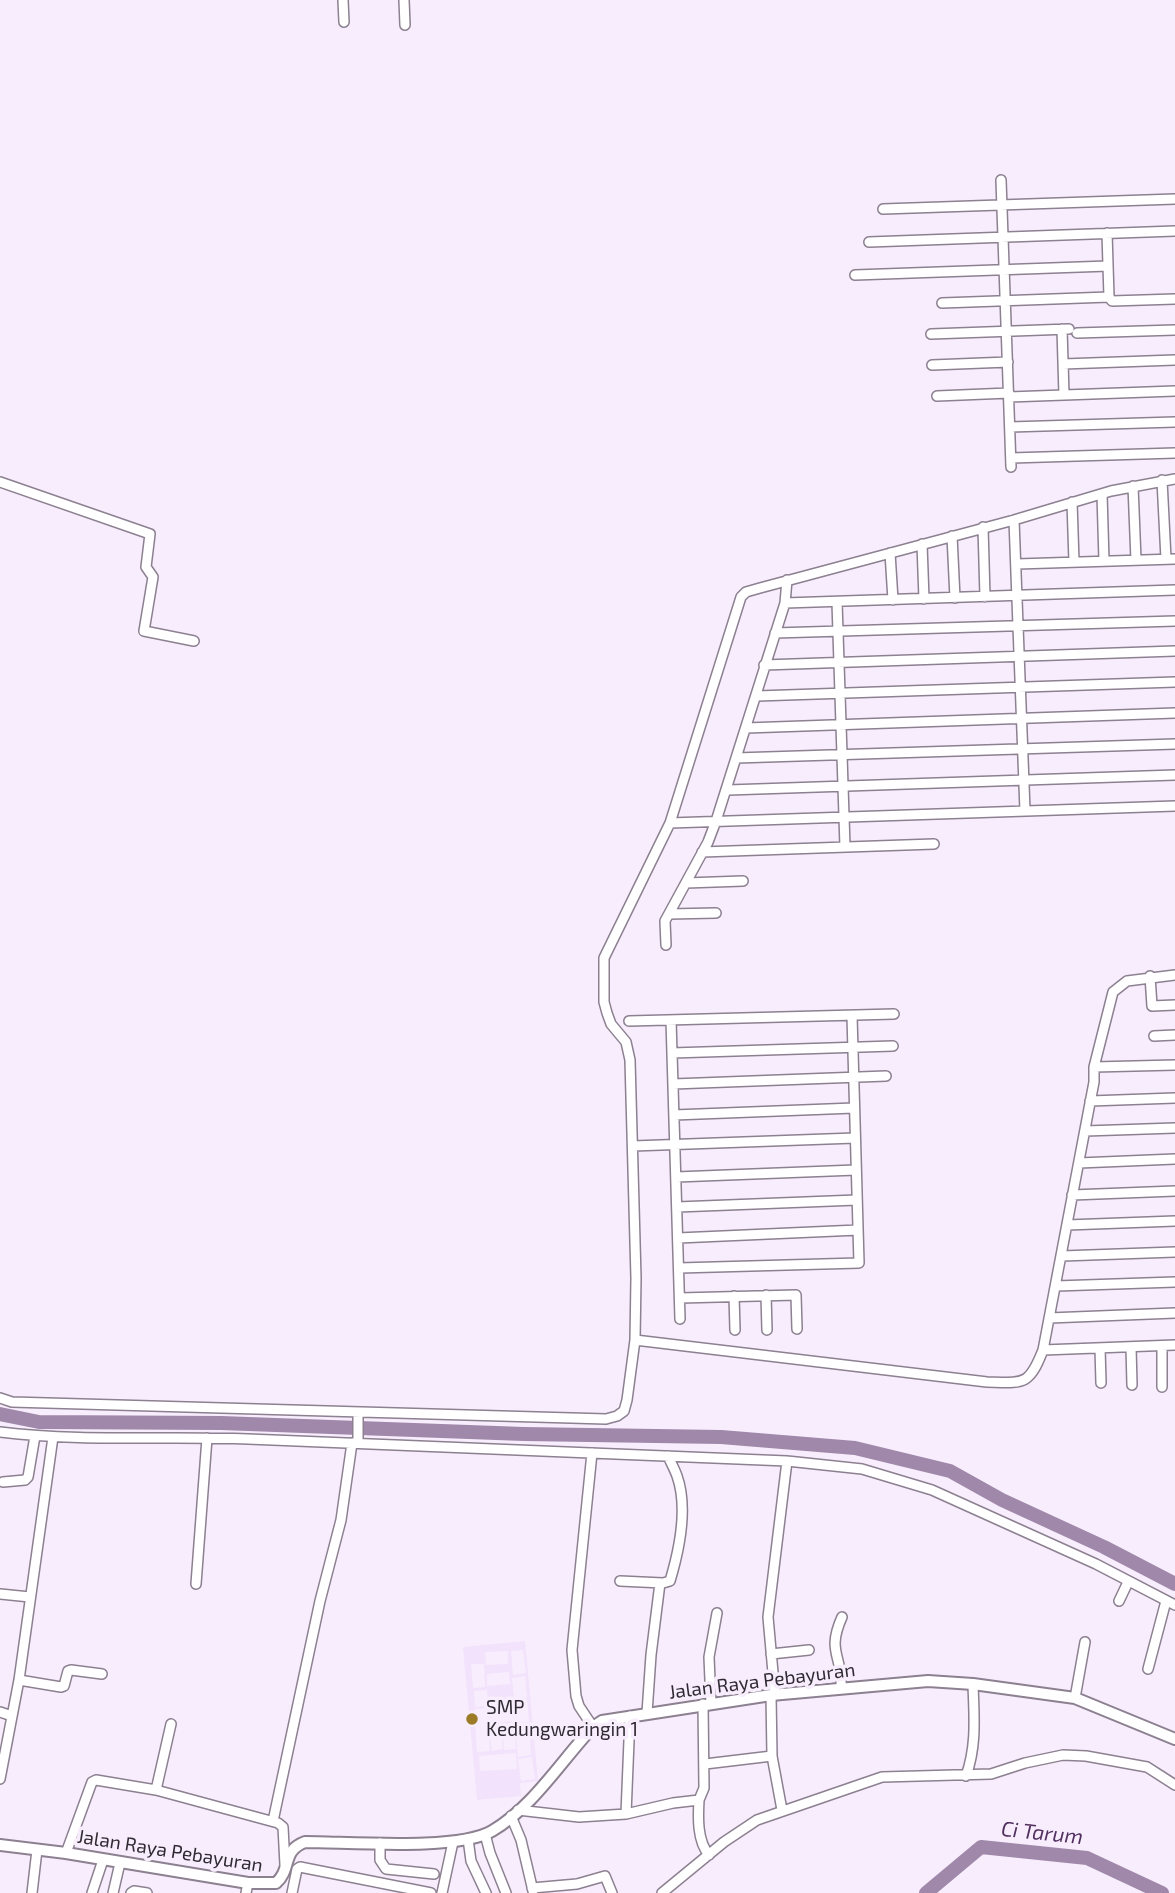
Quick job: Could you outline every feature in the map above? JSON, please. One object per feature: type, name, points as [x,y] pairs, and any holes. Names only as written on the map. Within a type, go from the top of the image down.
[{"type":"main road","name":"Jalan Raya Pebayuran","points":[[0,1845],[66,1853],[244,1886],[276,1883],[286,1870],[288,1856],[293,1848],[305,1842],[453,1842],[485,1835],[515,1813],[593,1727],[602,1721],[707,1704],[841,1688],[928,1681],[973,1684],[1075,1698],[1175,1738]]},
{"type":"street","points":[[343,0],[344,22]]},
{"type":"street","points":[[404,0],[405,25]]},
{"type":"street","points":[[1001,180],[1011,462],[1175,453]]},
{"type":"street","points":[[883,209],[1175,199]]},
{"type":"street","points":[[869,242],[1175,231]]},
{"type":"street","points":[[1107,233],[1109,297],[1112,301],[1175,299]]},
{"type":"street","points":[[855,275],[1108,267]]},
{"type":"street","points":[[942,303],[1109,297]]},
{"type":"street","points":[[1064,395],[1063,365],[1069,330]]},
{"type":"street","points":[[930,334],[1175,330]]},
{"type":"street","points":[[1063,365],[1175,360]]},
{"type":"street","points":[[932,365],[1008,362]]},
{"type":"street","points":[[937,396],[1175,391]]},
{"type":"street","points":[[1010,427],[1175,422]]},
{"type":"street","points":[[0,1398],[12,1402],[358,1416],[606,1419],[624,1411],[628,1400],[635,1340],[636,1278],[629,1048],[611,1024],[607,1013],[604,958],[670,823],[741,597],[746,592],[787,580],[1072,502],[1133,486],[1175,479]]},
{"type":"street","points":[[1017,564],[1170,559],[1162,480]]},
{"type":"street","points":[[0,482],[150,534],[146,566],[153,577],[144,631],[194,641]]},
{"type":"street","points":[[1133,486],[1136,560]]},
{"type":"street","points":[[1102,494],[1104,561]]},
{"type":"street","points":[[1072,502],[1074,562]]},
{"type":"street","points":[[1014,520],[1025,811]]},
{"type":"street","points":[[983,527],[985,597]]},
{"type":"street","points":[[952,536],[954,598]]},
{"type":"street","points":[[922,544],[924,598]]},
{"type":"street","points":[[890,553],[893,600]]},
{"type":"street","points":[[666,945],[665,921],[702,852],[728,790],[785,603],[787,580]]},
{"type":"street","points":[[785,603],[1175,590]]},
{"type":"street","points":[[837,601],[845,847]]},
{"type":"street","points":[[775,633],[1175,621]]},
{"type":"street","points":[[764,666],[1175,651]]},
{"type":"street","points":[[757,696],[1175,682]]},
{"type":"street","points":[[746,727],[1175,713]]},
{"type":"street","points":[[736,758],[1175,744]]},
{"type":"street","points":[[728,790],[1175,775]]},
{"type":"street","points":[[670,823],[1175,806]]},
{"type":"street","points":[[702,852],[934,844]]},
{"type":"street","points":[[686,883],[743,881]]},
{"type":"street","points":[[669,914],[716,913]]},
{"type":"street","points":[[635,1340],[987,1382],[1013,1382],[1032,1376],[1044,1350],[1094,1082],[1094,1067],[1113,992],[1126,981],[1175,975]]},
{"type":"street","points":[[1150,976],[1152,1006],[1175,1005]]},
{"type":"street","points":[[629,1021],[894,1014]]},
{"type":"street","points":[[679,1268],[859,1263],[852,1016]]},
{"type":"street","points":[[671,1020],[680,1319]]},
{"type":"street","points":[[1154,1035],[1175,1035]]},
{"type":"street","points":[[672,1053],[893,1046]]},
{"type":"street","points":[[1094,1067],[1175,1065]]},
{"type":"street","points":[[673,1084],[886,1076]]},
{"type":"street","points":[[1090,1101],[1175,1098]]},
{"type":"street","points":[[674,1115],[854,1108]]},
{"type":"street","points":[[1085,1131],[1175,1128]]},
{"type":"street","points":[[633,1146],[855,1139]]},
{"type":"street","points":[[1079,1163],[1175,1159]]},
{"type":"street","points":[[676,1177],[856,1170]]},
{"type":"street","points":[[1072,1195],[1175,1191]]},
{"type":"street","points":[[677,1207],[857,1200]]},
{"type":"street","points":[[1067,1225],[1175,1221]]},
{"type":"street","points":[[678,1238],[858,1230]]},
{"type":"street","points":[[1062,1256],[1175,1252]]},
{"type":"street","points":[[1056,1286],[1175,1282]]},
{"type":"street","points":[[680,1298],[796,1295],[797,1329]]},
{"type":"street","points":[[734,1296],[735,1330]]},
{"type":"street","points":[[765,1296],[766,1331]]},
{"type":"street","points":[[1049,1318],[1175,1313]]},
{"type":"street","points":[[1044,1350],[1175,1345]]},
{"type":"street","points":[[1162,1346],[1162,1387]]},
{"type":"street","points":[[1131,1347],[1132,1385]]},
{"type":"street","points":[[1100,1348],[1101,1383]]},
{"type":"street","points":[[273,1821],[320,1601],[341,1520],[356,1442],[358,1416]]},
{"type":"street","points":[[0,1432],[53,1437],[356,1442],[788,1461],[862,1469],[921,1486],[1023,1531],[1170,1603],[1148,1669]]},
{"type":"street","points":[[3,1482],[24,1480],[28,1476],[35,1436]]},
{"type":"street","points":[[0,1779],[19,1680],[53,1437]]},
{"type":"street","points":[[196,1584],[207,1438]]},
{"type":"street","points":[[592,1453],[572,1650],[576,1696],[579,1706],[593,1727]]},
{"type":"street","points":[[620,1581],[670,1581],[681,1521],[681,1497],[678,1478],[668,1456]]},
{"type":"street","points":[[782,1810],[772,1756],[773,1695],[768,1618],[788,1461]]},
{"type":"street","points":[[1119,1601],[1128,1582]]},
{"type":"street","points":[[647,1713],[660,1583]]},
{"type":"street","points":[[0,1594],[30,1597]]},
{"type":"street","points":[[709,1854],[702,1844],[699,1800],[704,1788],[709,1657],[716,1613]]},
{"type":"street","points":[[841,1688],[840,1667],[833,1647],[842,1617]]},
{"type":"street","points":[[1075,1698],[1086,1643]]},
{"type":"street","points":[[771,1654],[809,1650]]},
{"type":"street","points":[[19,1680],[61,1687],[71,1670],[102,1674]]},
{"type":"street","points":[[966,1776],[974,1741],[973,1684]]},
{"type":"street","points":[[0,1712],[12,1716]]},
{"type":"street","points":[[626,1814],[630,1766],[629,1716]]},
{"type":"street","points":[[156,1790],[171,1724]]},
{"type":"street","points":[[662,1893],[747,1826],[782,1810],[882,1777],[990,1774],[1049,1756],[1063,1755],[1086,1756],[1147,1767],[1175,1785]]},
{"type":"street","points":[[705,1764],[772,1756]]},
{"type":"street","points":[[66,1853],[94,1780],[156,1790],[273,1821],[283,1826],[286,1870]]},
{"type":"street","points":[[612,1893],[605,1876],[577,1884],[532,1890],[515,1813],[579,1817],[626,1814],[699,1800]]},
{"type":"street","points":[[485,1835],[506,1893]]},
{"type":"street","points":[[468,1839],[471,1861],[486,1893]]},
{"type":"street","points":[[442,1893],[453,1842]]},
{"type":"street","points":[[380,1843],[380,1860],[386,1869],[434,1874]]},
{"type":"street","points":[[32,1893],[37,1850]]},
{"type":"street","points":[[92,1893],[103,1860]]},
{"type":"street","points":[[113,1893],[120,1863]]},
{"type":"street","points":[[292,1893],[297,1869],[300,1867],[430,1893]]},
{"type":"street","points":[[236,1893],[244,1886]]},
{"type":"street","points":[[131,1893],[147,1893]]},
{"type":"shaded area","name":"SMP Kedungwaringin 1","points":[[525,1641],[538,1781],[520,1783],[521,1796],[477,1800],[463,1647]],"holes":[[[523,1650],[526,1673],[513,1675],[511,1651]],[[508,1651],[508,1664],[486,1665],[485,1652]],[[471,1664],[484,1664],[485,1687],[473,1688]],[[509,1672],[510,1684],[487,1686],[487,1674]],[[525,1676],[527,1698],[514,1699],[512,1678]],[[487,1690],[488,1706],[475,1707],[474,1691]],[[527,1699],[529,1722],[516,1723],[514,1701]],[[511,1707],[514,1721],[491,1723],[490,1718],[494,1717],[493,1708]],[[487,1708],[490,1751],[477,1752],[474,1709]],[[529,1724],[531,1755],[518,1757],[515,1725]],[[503,1727],[514,1727],[516,1749],[504,1750]],[[501,1728],[503,1749],[492,1751],[489,1729]],[[516,1753],[517,1769],[480,1771],[479,1756]],[[532,1757],[535,1779],[521,1781],[518,1759]]]},
{"type":"waterway","points":[[0,1414],[39,1422],[221,1423],[524,1434],[721,1437],[855,1448],[950,1471],[1002,1500],[1104,1547],[1175,1584]]},
{"type":"waterway","name":"Ci Tarum","points":[[926,1893],[981,1847],[1087,1858],[1162,1893]]},
{"type":"place","name":"SMP Kedungwaringin 1","points":[[472,1719]]}]
